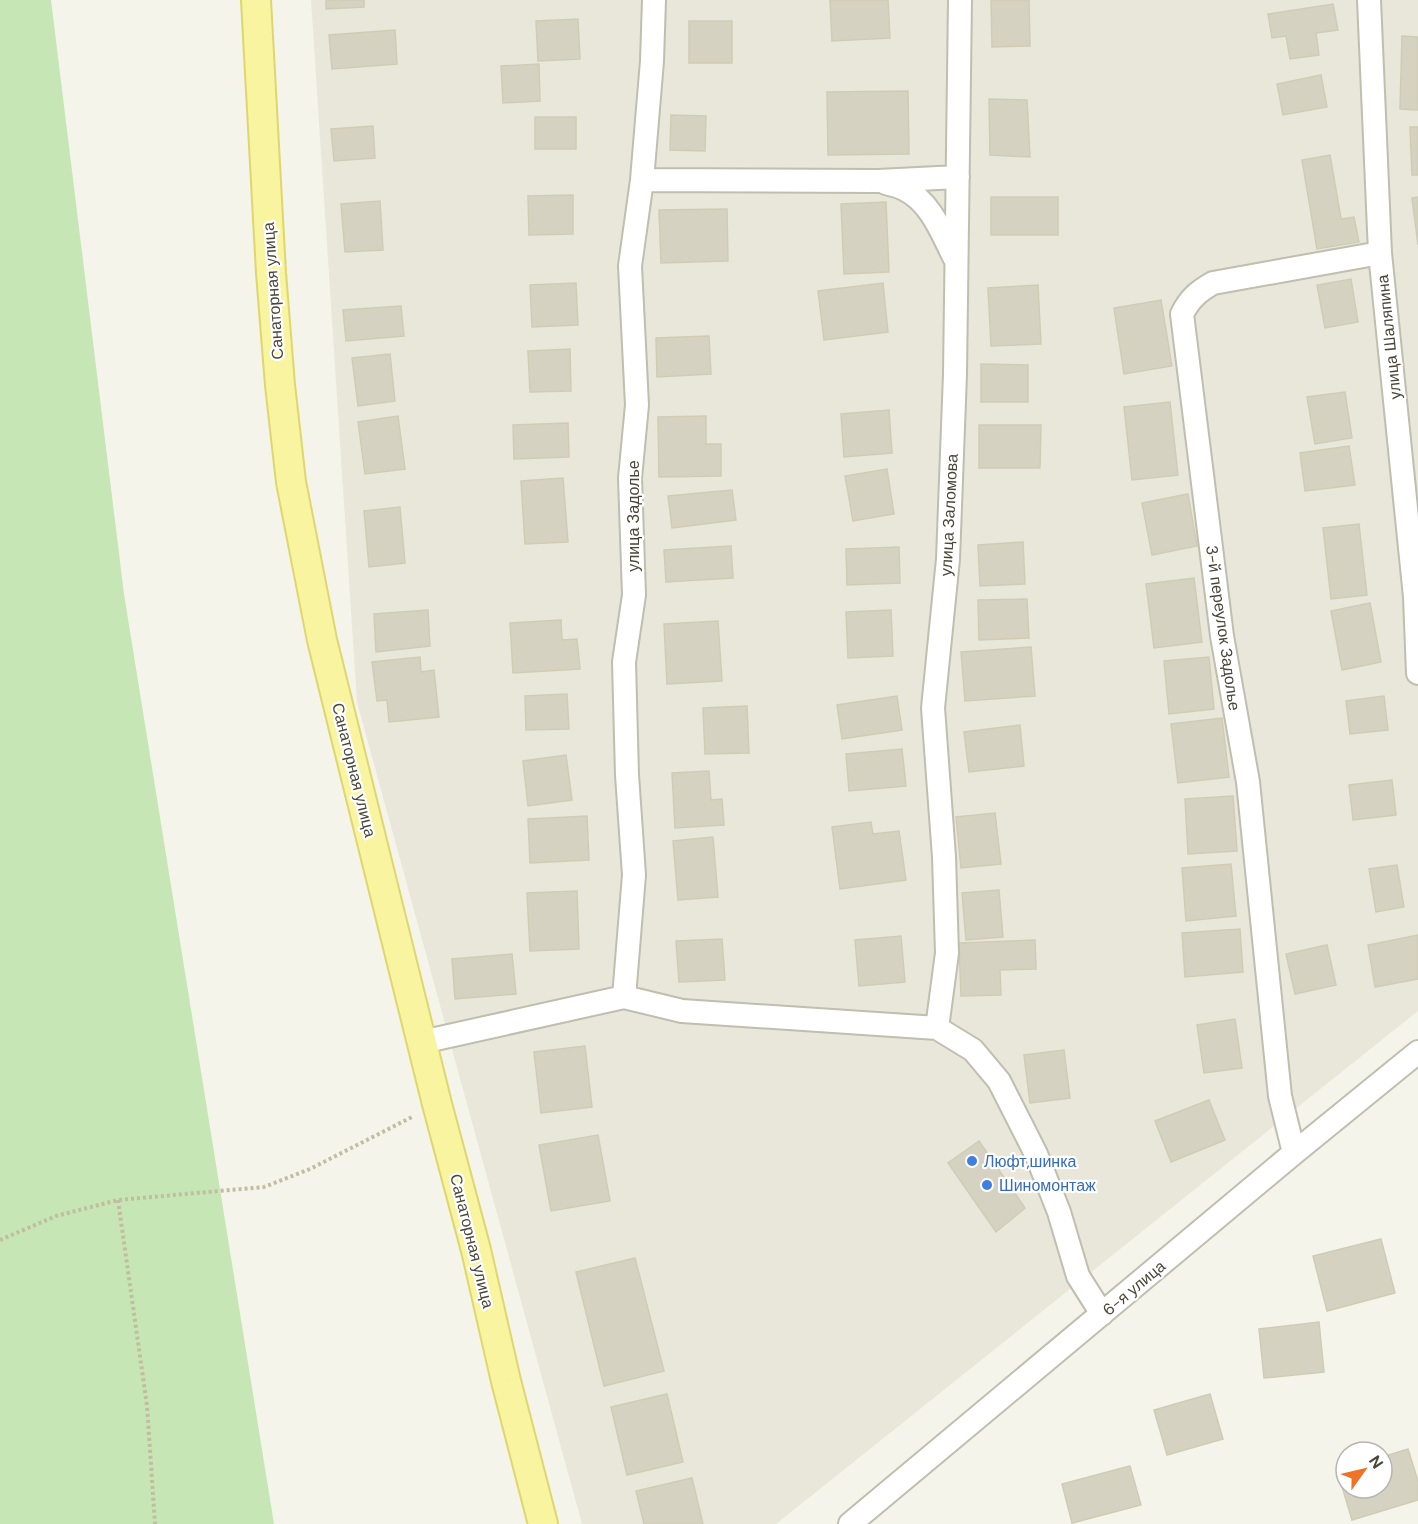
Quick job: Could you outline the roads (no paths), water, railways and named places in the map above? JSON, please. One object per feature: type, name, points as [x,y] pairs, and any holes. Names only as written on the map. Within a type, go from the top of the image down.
[{"type":"main road","name":"Санаторная улица","points":[[256,0],[271,273],[291,482],[322,640],[543,1524]]},
{"type":"street","name":"улица Задолье","points":[[624,997],[634,875],[627,775],[624,662],[634,595],[630,477],[637,405],[630,266],[642,180],[652,61],[654,0]]},
{"type":"street","name":"улица Заломова","points":[[937,1028],[947,953],[944,858],[933,708],[948,559],[960,0]]},
{"type":"street","name":"улица Шаляпина","points":[[1369,0],[1380,253],[1415,597],[1418,673]]},
{"type":"street","points":[[642,180],[878,181],[958,177]]},
{"type":"street","points":[[878,181],[905,189],[923,204],[935,219],[956,261]]},
{"type":"street","name":"3-й переулок Задолье","points":[[1294,1153],[1280,1096],[1248,782],[1222,636],[1182,314],[1187,303],[1197,293],[1213,283],[1380,253]]},
{"type":"street","points":[[422,1042],[624,997],[682,1011],[937,1028],[973,1050],[999,1081],[1036,1154],[1059,1212],[1078,1276],[1102,1314]]},
{"type":"street","name":"6-я улица","points":[[850,1524],[1418,1052]]},
{"type":"place","name":"Люфт,шинка","points":[[972,1161]]},
{"type":"place","name":"Шиномонтаж","points":[[987,1185]]}]
